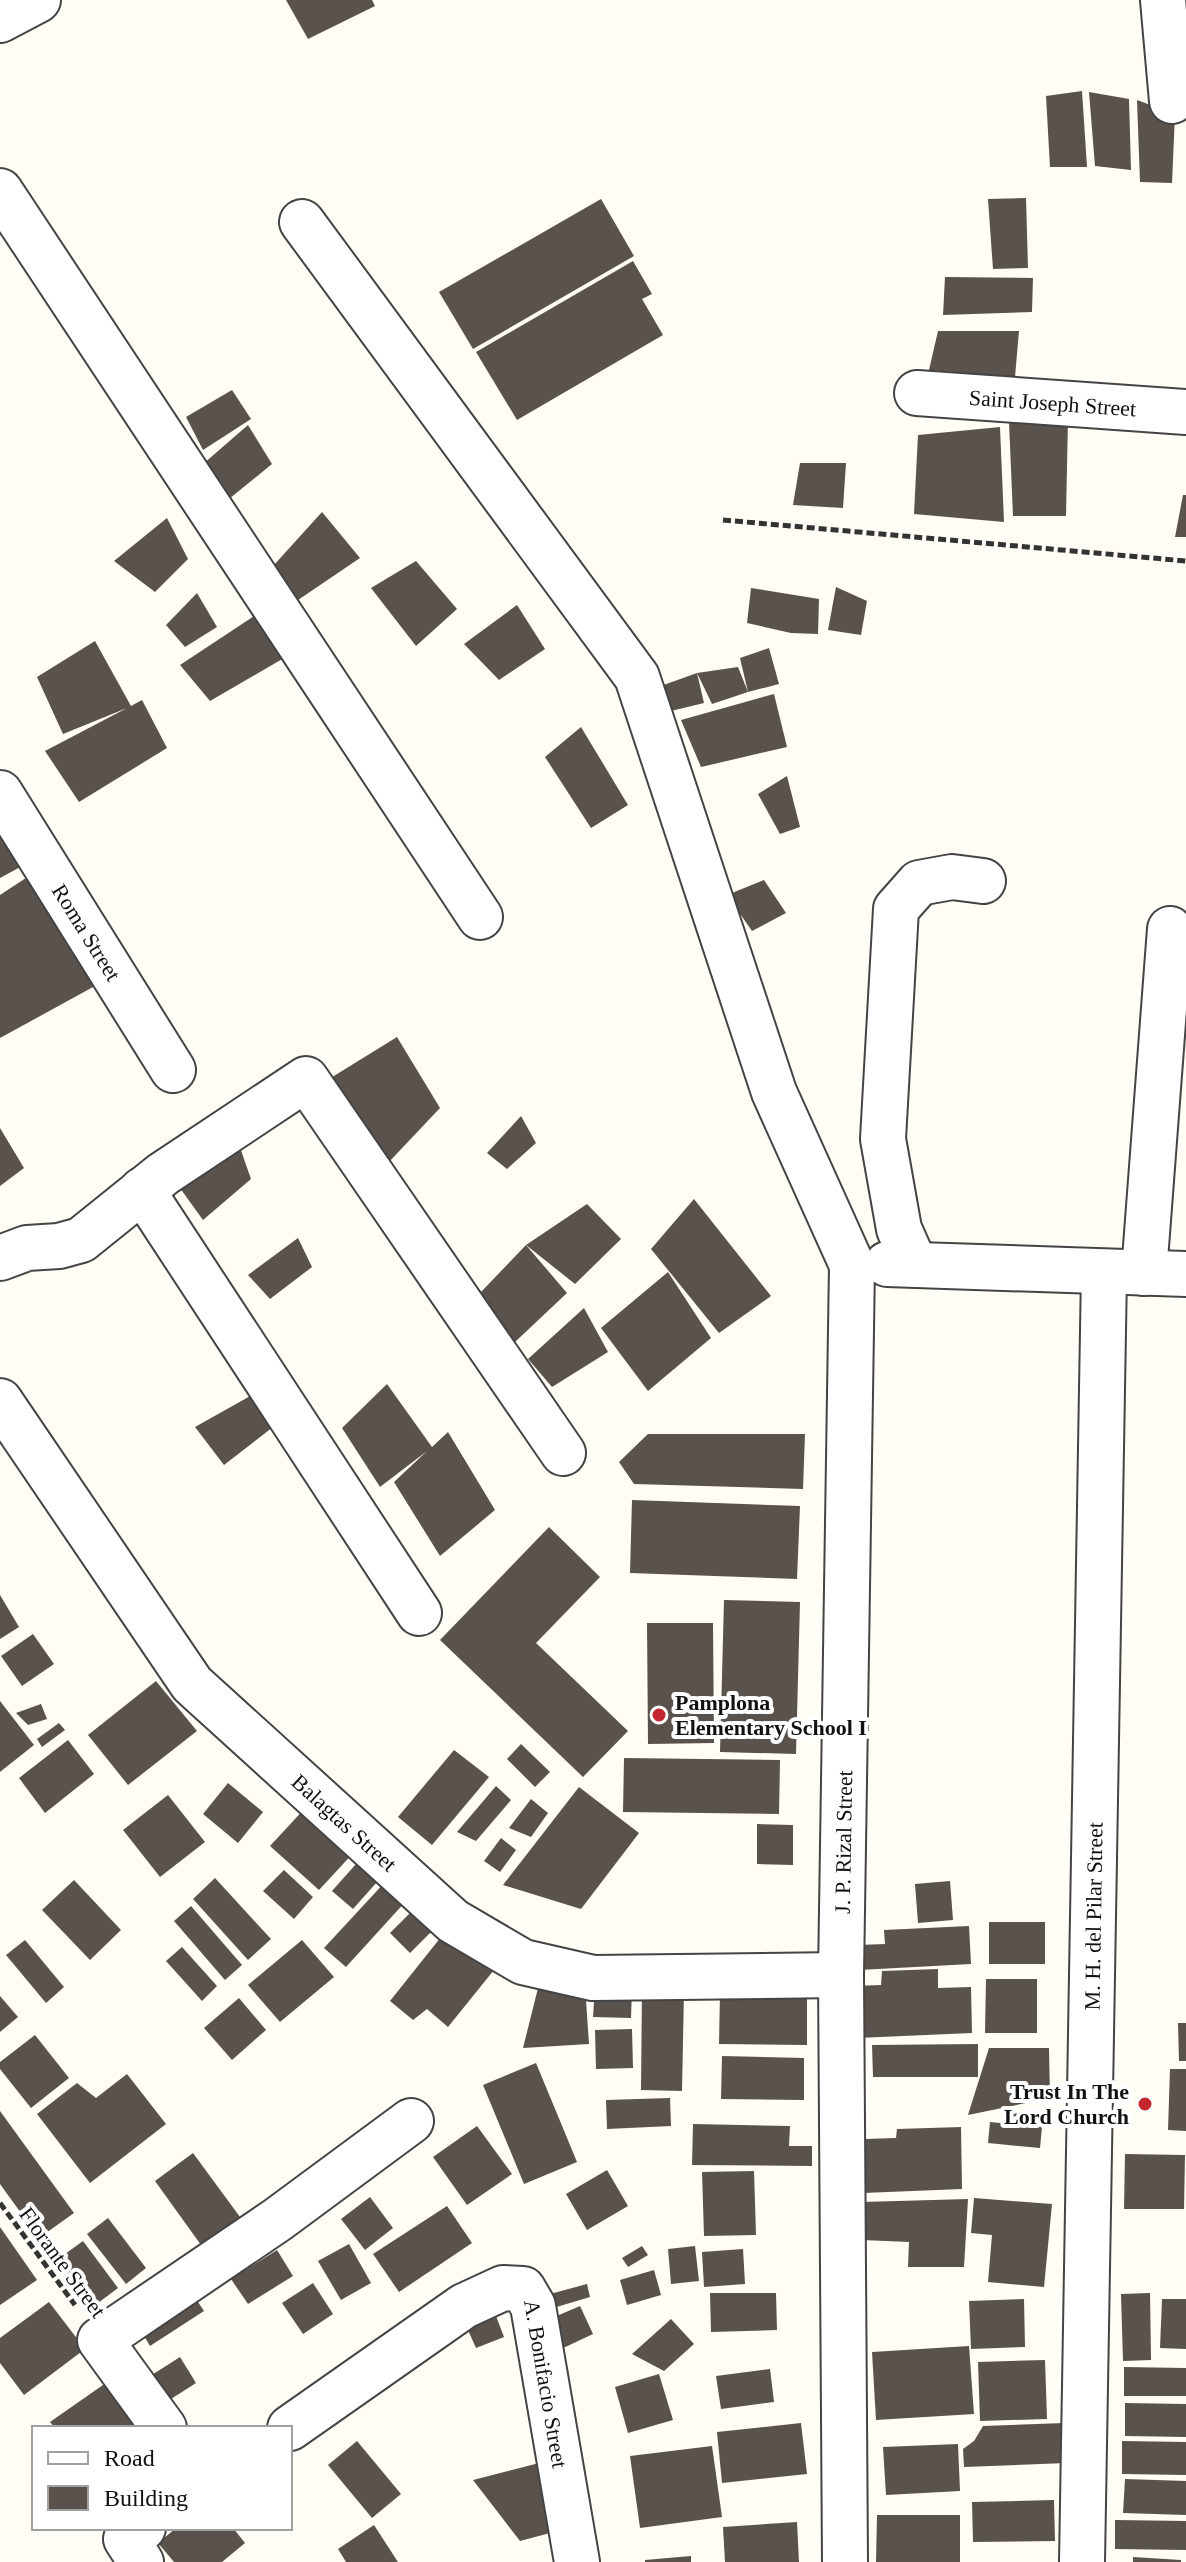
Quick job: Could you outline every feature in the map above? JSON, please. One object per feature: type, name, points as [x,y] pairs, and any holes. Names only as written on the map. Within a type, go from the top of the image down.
[{"type":"street","points":[[0,20],[38,0]]},
{"type":"street","points":[[1163,0],[1172,101]]},
{"type":"street","points":[[0,191],[480,917]]},
{"type":"street","points":[[302,222],[637,677],[774,1092],[852,1265],[914,1263],[1144,1273]]},
{"type":"street","name":"Saint Joseph Street","points":[[917,393],[1186,412]]},
{"type":"street","name":"Roma Street","points":[[0,793],[173,1070]]},
{"type":"street","points":[[914,1263],[899,1229],[883,1139],[896,909],[919,883],[952,877],[983,881]]},
{"type":"street","name":"M. H. del Pilar Street","points":[[1082,2562],[1144,1273],[1170,929]]},
{"type":"street","points":[[0,1258],[27,1248],[59,1246],[81,1240],[142,1190],[306,1079],[563,1453]]},
{"type":"street","points":[[142,1190],[419,1613]]},
{"type":"street","name":"J. P. Rizal Street","points":[[845,2562],[841,1975],[852,1265]]},
{"type":"street","name":"Balagtas Street","points":[[0,1401],[192,1684],[453,1921],[523,1962],[593,1978],[841,1975]]},
{"type":"street","points":[[163,2426],[100,2340],[277,2220],[411,2121]]},
{"type":"street","name":"A. Bonifacio Street","points":[[292,2427],[464,2306],[503,2288],[523,2289],[533,2306],[577,2562]]},
{"type":"path","points":[[723,520],[1186,561]]},
{"type":"path","name":"Florante Street","points":[[0,2203],[100,2340]]},
{"type":"building","points":[[286,0],[372,0],[375,6],[308,39]]},
{"type":"building","points":[[1082,91],[1087,167],[1050,167],[1046,96]]},
{"type":"building","points":[[1089,92],[1129,99],[1131,170],[1095,166]]},
{"type":"building","points":[[1137,100],[1175,114],[1172,183],[1140,182]]},
{"type":"building","points":[[1026,198],[1028,268],[993,269],[988,199]]},
{"type":"building","points":[[601,199],[634,256],[473,349],[439,292]]},
{"type":"building","points":[[633,261],[652,294],[642,299],[663,335],[517,420],[476,352]]},
{"type":"building","points":[[945,277],[1033,278],[1032,312],[943,315]]},
{"type":"building","points":[[938,331],[1019,331],[1015,377],[929,370]]},
{"type":"building","points":[[232,390],[251,419],[203,450],[186,417]]},
{"type":"building","points":[[1068,418],[1066,516],[1013,516],[1009,422]]},
{"type":"building","points":[[248,425],[272,464],[224,503],[195,471]]},
{"type":"building","points":[[1000,427],[1004,522],[914,514],[918,435]]},
{"type":"building","points":[[800,463],[846,463],[843,508],[793,505]]},
{"type":"building","points":[[1183,495],[1186,495],[1186,537],[1175,537]]},
{"type":"building","points":[[322,512],[360,558],[298,600],[274,565]]},
{"type":"building","points":[[167,518],[188,559],[155,592],[114,561]]},
{"type":"building","points":[[416,561],[457,609],[416,646],[371,588]]},
{"type":"building","points":[[836,587],[867,601],[861,635],[828,630]]},
{"type":"building","points":[[751,588],[819,599],[818,634],[791,633],[747,623]]},
{"type":"building","points":[[197,593],[217,627],[185,647],[166,625]]},
{"type":"building","points":[[517,605],[545,649],[499,680],[464,644]]},
{"type":"building","points":[[260,612],[284,658],[210,701],[180,665]]},
{"type":"building","points":[[95,641],[131,706],[142,700],[167,748],[79,802],[45,751],[127,708],[63,734],[37,677]]},
{"type":"building","points":[[769,648],[779,684],[748,692],[740,658]]},
{"type":"building","points":[[738,667],[748,692],[712,704],[697,673]]},
{"type":"building","points":[[697,673],[704,703],[671,711],[658,687]]},
{"type":"building","points":[[774,694],[787,747],[701,767],[681,720]]},
{"type":"building","points":[[581,727],[628,805],[591,828],[545,757]]},
{"type":"building","points":[[787,776],[800,827],[780,834],[758,794]]},
{"type":"building","points":[[0,810],[24,865],[0,878]]},
{"type":"building","points":[[32,874],[104,981],[0,1038],[0,895]]},
{"type":"building","points":[[764,880],[786,913],[752,931],[727,895]]},
{"type":"building","points":[[397,1037],[440,1108],[388,1163],[329,1079]]},
{"type":"building","points":[[521,1116],[536,1143],[507,1169],[487,1153]]},
{"type":"building","points":[[0,1128],[24,1168],[0,1186]]},
{"type":"building","points":[[237,1139],[251,1179],[203,1220],[177,1184]]},
{"type":"building","points":[[694,1199],[771,1296],[719,1333],[651,1249]]},
{"type":"building","points":[[587,1204],[621,1239],[575,1284],[526,1245]]},
{"type":"building","points":[[298,1238],[312,1267],[270,1299],[248,1275]]},
{"type":"building","points":[[526,1245],[567,1293],[515,1342],[480,1293]]},
{"type":"building","points":[[668,1272],[711,1338],[648,1391],[601,1328]]},
{"type":"building","points":[[584,1308],[608,1352],[552,1387],[528,1359]]},
{"type":"building","points":[[387,1384],[432,1447],[448,1432],[495,1510],[440,1556],[394,1482],[427,1451],[380,1487],[342,1428]]},
{"type":"building","points":[[266,1387],[282,1420],[224,1465],[195,1427]]},
{"type":"building","points":[[648,1434],[805,1434],[803,1489],[634,1484],[619,1462]]},
{"type":"building","points":[[632,1500],[800,1506],[797,1579],[630,1573]]},
{"type":"building","points":[[549,1527],[600,1577],[536,1643],[628,1731],[583,1777],[440,1640]]},
{"type":"building","points":[[0,1595],[19,1627],[0,1639]]},
{"type":"building","points":[[724,1600],[800,1602],[796,1754],[720,1752]]},
{"type":"building","points":[[647,1623],[713,1623],[714,1743],[648,1744]]},
{"type":"building","points":[[33,1634],[54,1664],[22,1686],[1,1656]]},
{"type":"building","points":[[156,1681],[197,1731],[128,1785],[88,1735]]},
{"type":"building","points":[[0,1701],[34,1745],[0,1772]]},
{"type":"building","points":[[41,1704],[47,1719],[28,1725],[16,1713]]},
{"type":"building","points":[[59,1723],[65,1730],[42,1747],[37,1739]]},
{"type":"building","points":[[68,1740],[94,1774],[45,1813],[19,1778]]},
{"type":"building","points":[[521,1744],[550,1772],[535,1787],[507,1759]]},
{"type":"building","points":[[454,1750],[489,1777],[432,1845],[398,1817]]},
{"type":"building","points":[[624,1758],[780,1760],[779,1814],[623,1812]]},
{"type":"building","points":[[228,1783],[263,1812],[238,1843],[203,1814]]},
{"type":"building","points":[[496,1786],[511,1800],[476,1841],[457,1832]]},
{"type":"building","points":[[579,1787],[639,1833],[581,1909],[503,1885]]},
{"type":"building","points":[[168,1795],[205,1842],[160,1877],[123,1830]]},
{"type":"building","points":[[531,1799],[548,1813],[531,1837],[509,1828]]},
{"type":"building","points":[[307,1806],[356,1850],[319,1890],[270,1846]]},
{"type":"building","points":[[757,1824],[793,1825],[793,1865],[757,1864]]},
{"type":"building","points":[[501,1838],[516,1850],[500,1872],[484,1861]]},
{"type":"building","points":[[356,1864],[377,1882],[353,1909],[332,1891]]},
{"type":"building","points":[[284,1870],[313,1897],[294,1919],[263,1891]]},
{"type":"building","points":[[215,1878],[271,1939],[248,1960],[193,1899]]},
{"type":"building","points":[[74,1880],[121,1930],[90,1960],[42,1910]]},
{"type":"building","points":[[386,1881],[407,1900],[346,1967],[324,1948]]},
{"type":"building","points":[[950,1881],[953,1920],[918,1923],[915,1884]]},
{"type":"building","points":[[418,1905],[438,1925],[410,1953],[390,1933]]},
{"type":"building","points":[[191,1906],[242,1965],[225,1980],[174,1921]]},
{"type":"building","points":[[989,1922],[1045,1922],[1045,1964],[989,1964]]},
{"type":"building","points":[[969,1926],[971,1964],[859,1970],[858,1945],[885,1944],[884,1930]]},
{"type":"building","points":[[449,1927],[498,1965],[448,2027],[427,2009],[413,2020],[390,2001]]},
{"type":"building","points":[[25,1940],[64,1987],[46,2003],[6,1955]]},
{"type":"building","points":[[302,1940],[334,1977],[280,2022],[248,1985]]},
{"type":"building","points":[[182,1947],[217,1986],[202,2001],[166,1961]]},
{"type":"building","points":[[938,1969],[938,1988],[971,1987],[972,2033],[857,2038],[855,1986],[881,1985],[882,1971]]},
{"type":"building","points":[[986,1979],[1037,1979],[1037,2033],[985,2033]]},
{"type":"building","points":[[585,1986],[589,2044],[523,2048],[538,1988]]},
{"type":"building","points":[[595,1988],[632,1989],[631,2018],[593,2017]]},
{"type":"building","points":[[642,1990],[684,1991],[682,2091],[641,2090]]},
{"type":"building","points":[[720,1992],[807,1992],[807,2045],[719,2044]]},
{"type":"building","points":[[0,1996],[18,2017],[0,2032]]},
{"type":"building","points":[[239,1998],[266,2030],[232,2060],[204,2028]]},
{"type":"building","points":[[1178,2023],[1186,2023],[1186,2061],[1179,2061]]},
{"type":"building","points":[[632,2029],[633,2068],[596,2069],[595,2030]]},
{"type":"building","points":[[35,2035],[69,2078],[31,2108],[0,2069],[0,2062]]},
{"type":"building","points":[[978,2044],[978,2077],[873,2077],[872,2045]]},
{"type":"building","points":[[989,2048],[1049,2048],[1050,2098],[968,2115]]},
{"type":"building","points":[[722,2056],[804,2058],[804,2100],[721,2099]]},
{"type":"building","points":[[536,2063],[577,2162],[524,2184],[483,2085]]},
{"type":"building","points":[[1170,2069],[1186,2069],[1186,2131],[1168,2130]]},
{"type":"building","points":[[127,2074],[166,2124],[90,2183],[37,2114],[77,2083],[96,2098]]},
{"type":"building","points":[[670,2098],[671,2126],[607,2129],[606,2100]]},
{"type":"building","points":[[0,2111],[74,2213],[39,2238],[0,2184]]},
{"type":"building","points":[[1011,2113],[1043,2116],[1040,2148],[988,2143],[990,2122],[1010,2124]]},
{"type":"building","points":[[693,2124],[790,2126],[789,2146],[812,2146],[812,2166],[692,2165]]},
{"type":"building","points":[[477,2126],[512,2174],[467,2205],[433,2157]]},
{"type":"building","points":[[961,2127],[962,2189],[863,2193],[865,2139],[896,2138],[897,2129]]},
{"type":"building","points":[[193,2153],[240,2217],[201,2245],[155,2181]]},
{"type":"building","points":[[1125,2154],[1185,2155],[1184,2209],[1124,2209]]},
{"type":"building","points":[[607,2170],[628,2206],[587,2230],[566,2194]]},
{"type":"building","points":[[754,2171],[756,2235],[704,2236],[702,2172]]},
{"type":"building","points":[[370,2197],[393,2228],[365,2250],[341,2219]]},
{"type":"building","points":[[974,2198],[1052,2204],[1044,2287],[988,2282],[992,2235],[971,2233]]},
{"type":"building","points":[[968,2199],[964,2267],[908,2267],[909,2242],[862,2240],[862,2202]]},
{"type":"building","points":[[447,2206],[472,2243],[399,2292],[373,2254]]},
{"type":"building","points":[[108,2218],[146,2268],[126,2284],[87,2234]]},
{"type":"building","points":[[0,2227],[37,2280],[0,2305]]},
{"type":"building","points":[[83,2241],[118,2288],[90,2309],[54,2262]]},
{"type":"building","points":[[349,2244],[371,2283],[341,2300],[318,2261]]},
{"type":"building","points":[[642,2246],[648,2255],[628,2267],[622,2258]]},
{"type":"building","points":[[695,2246],[699,2281],[671,2284],[668,2249]]},
{"type":"building","points":[[743,2249],[745,2284],[704,2287],[702,2252]]},
{"type":"building","points":[[277,2250],[293,2276],[248,2304],[231,2279]]},
{"type":"building","points":[[654,2270],[661,2295],[627,2305],[620,2280]]},
{"type":"building","points":[[313,2283],[333,2314],[303,2334],[282,2303]]},
{"type":"building","points":[[587,2284],[590,2297],[543,2311],[539,2297]]},
{"type":"building","points":[[190,2290],[204,2311],[150,2346],[137,2324]]},
{"type":"building","points":[[710,2293],[776,2293],[777,2330],[711,2332]]},
{"type":"building","points":[[1150,2293],[1151,2360],[1123,2361],[1121,2294]]},
{"type":"building","points":[[1024,2299],[1025,2347],[971,2349],[969,2301]]},
{"type":"building","points":[[1162,2299],[1186,2299],[1186,2349],[1160,2348]]},
{"type":"building","points":[[49,2302],[85,2349],[24,2395],[0,2363],[0,2338]]},
{"type":"building","points":[[580,2306],[593,2334],[559,2350],[545,2321]]},
{"type":"building","points":[[496,2316],[504,2337],[476,2348],[467,2328]]},
{"type":"building","points":[[671,2319],[694,2344],[664,2371],[632,2354]]},
{"type":"building","points":[[969,2346],[974,2414],[876,2420],[872,2352]]},
{"type":"building","points":[[180,2357],[196,2383],[160,2406],[144,2380]]},
{"type":"building","points":[[1045,2360],[1047,2419],[980,2421],[978,2362]]},
{"type":"building","points":[[1124,2367],[1186,2368],[1186,2396],[1124,2396]]},
{"type":"building","points":[[770,2369],[774,2402],[721,2409],[716,2376]]},
{"type":"building","points":[[659,2374],[673,2420],[628,2433],[615,2387]]},
{"type":"building","points":[[113,2378],[147,2426],[53,2426],[50,2422]]},
{"type":"building","points":[[1125,2403],[1186,2404],[1186,2437],[1125,2436]]},
{"type":"building","points":[[801,2423],[807,2474],[722,2483],[717,2432]]},
{"type":"building","points":[[1064,2423],[1066,2463],[964,2467],[963,2449],[974,2441],[983,2426]]},
{"type":"building","points":[[357,2441],[401,2494],[372,2518],[328,2465]]},
{"type":"building","points":[[1122,2441],[1186,2442],[1186,2475],[1122,2474]]},
{"type":"building","points":[[958,2444],[960,2491],[886,2495],[883,2447]]},
{"type":"building","points":[[712,2446],[722,2517],[640,2528],[630,2456]]},
{"type":"building","points":[[547,2461],[565,2529],[520,2541],[473,2480]]},
{"type":"building","points":[[1125,2479],[1186,2481],[1186,2515],[1123,2513]]},
{"type":"building","points":[[1054,2500],[1055,2541],[973,2542],[972,2502]]},
{"type":"building","points":[[877,2515],[960,2515],[960,2562],[876,2562]]},
{"type":"building","points":[[1115,2520],[1186,2521],[1186,2550],[1115,2549]]},
{"type":"building","points":[[797,2522],[799,2562],[725,2562],[723,2527]]},
{"type":"building","points":[[374,2525],[398,2562],[346,2562],[338,2549]]},
{"type":"building","points":[[174,2530],[235,2530],[245,2543],[222,2562],[174,2562],[158,2543]]},
{"type":"building","points":[[691,2556],[691,2562],[645,2562],[645,2560]]},
{"type":"building","points":[[1133,2557],[1181,2560],[1181,2562],[1133,2562]]},
{"type":"place","name":"Pamplona Elementary School I","points":[[659,1715]]},
{"type":"place","name":"Trust In The Lord Church","points":[[1145,2104]]}]
